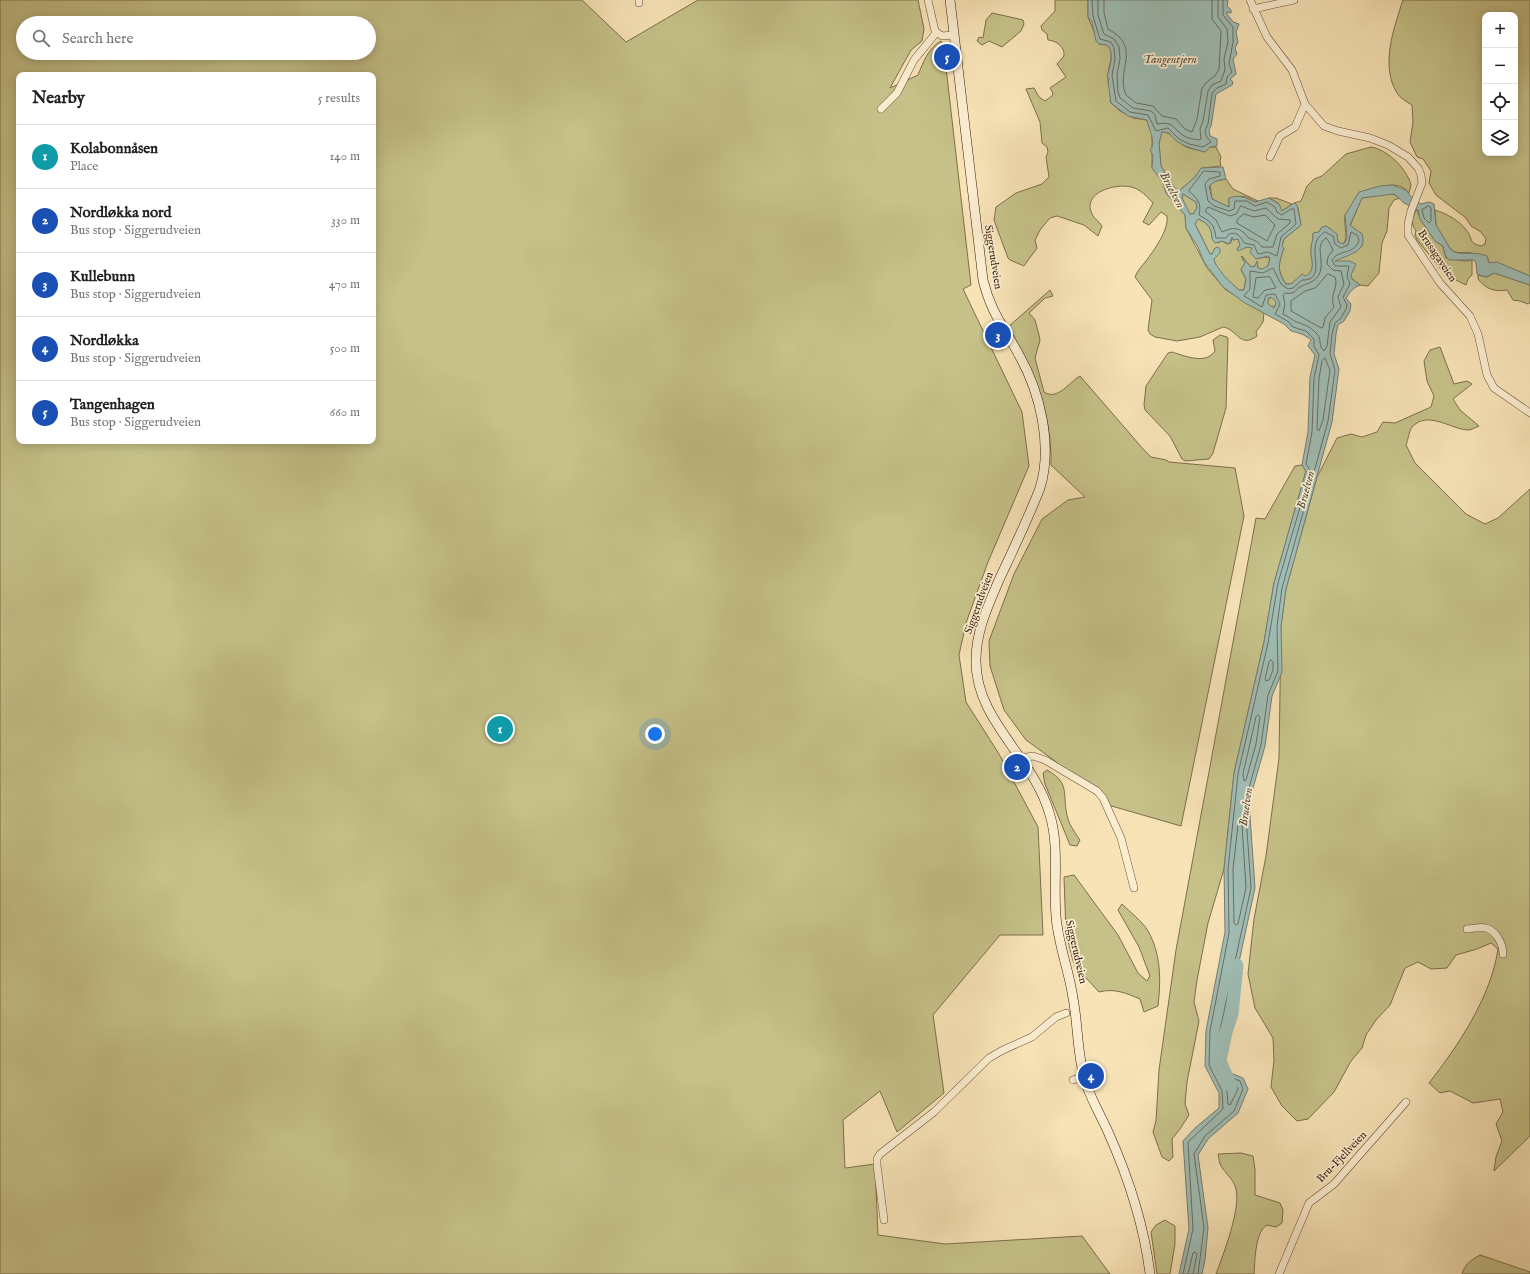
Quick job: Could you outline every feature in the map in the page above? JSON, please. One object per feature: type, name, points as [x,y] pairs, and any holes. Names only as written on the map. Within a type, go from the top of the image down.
[{"type":"main road","name":"Siggerudveien","points":[[950,0],[983,280],[993,312],[1026,368],[1043,424],[1046,446],[1045,465],[1040,488],[986,612],[976,650],[976,674],[983,700],[1042,793],[1053,827],[1057,931],[1073,998],[1079,1051],[1084,1076],[1091,1096],[1113,1143],[1135,1200],[1143,1231],[1150,1274]]},
{"type":"street","points":[[928,0],[936,33],[942,36],[953,35]]},
{"type":"street","name":"Brusagaveien","points":[[1250,0],[1267,37],[1292,70],[1305,104],[1324,126],[1338,131],[1370,138],[1398,150],[1408,156],[1421,175],[1422,183],[1411,210],[1408,224],[1408,235],[1440,284],[1470,316],[1478,334],[1487,375],[1494,388],[1530,413]]},
{"type":"street","points":[[1253,9],[1294,0]]},
{"type":"street","points":[[881,109],[897,93],[911,64],[936,33]]},
{"type":"street","points":[[1270,157],[1280,136],[1295,127],[1305,104]]},
{"type":"street","points":[[1021,758],[1033,756],[1045,760],[1097,791],[1103,798],[1121,838],[1134,888]]},
{"type":"street","points":[[1467,929],[1486,928],[1493,932],[1503,946],[1503,954]]},
{"type":"street","points":[[884,1220],[877,1165],[877,1159],[880,1154],[929,1116],[989,1058],[1003,1050],[1032,1038],[1056,1017],[1066,1013]]},
{"type":"street","points":[[1073,1080],[1084,1076]]},
{"type":"street","name":"Bru-Fjellveien","points":[[1279,1274],[1308,1203],[1334,1184],[1406,1102]]},
{"type":"shaded area","points":[[0,0],[582,0],[626,42],[698,0],[918,0],[924,29],[922,41],[911,50],[890,88],[918,75],[929,52],[941,41],[943,46],[942,58],[945,59],[971,285],[963,289],[1022,412],[1029,466],[988,562],[966,623],[959,655],[966,702],[999,754],[1038,827],[1043,935],[1000,935],[933,1015],[944,1093],[897,1132],[880,1091],[843,1120],[845,1168],[875,1164],[878,1235],[945,1244],[1082,1236],[1110,1274],[0,1274]]},
{"type":"shaded area","points":[[1055,0],[1088,0],[1088,17],[1099,44],[1107,45],[1111,51],[1108,71],[1110,102],[1120,111],[1133,118],[1147,120],[1152,132],[1152,168],[1163,181],[1166,193],[1185,215],[1186,228],[1207,268],[1226,290],[1264,313],[1263,322],[1256,332],[1257,336],[1246,340],[1242,339],[1228,328],[1223,327],[1200,337],[1177,341],[1155,337],[1150,334],[1148,330],[1152,300],[1135,277],[1160,240],[1166,227],[1167,216],[1161,212],[1149,225],[1143,222],[1153,203],[1135,188],[1117,186],[1102,191],[1091,200],[1090,206],[1092,214],[1102,226],[1098,236],[1084,225],[1057,216],[1050,218],[1040,230],[1035,240],[1037,248],[1024,266],[1008,258],[994,220],[996,207],[1016,193],[1042,184],[1049,177],[1046,157],[1048,152],[1047,147],[1042,143],[1040,122],[1026,89],[1034,88],[1039,97],[1045,101],[1052,96],[1053,93],[1050,88],[1066,77],[1057,64],[1064,56],[1062,47],[1057,43],[1048,40],[1047,34],[1042,30],[1041,26],[1055,11]]},
{"type":"shaded area","points":[[1403,0],[1530,0],[1530,276],[1500,264],[1489,263],[1488,258],[1482,256],[1451,250],[1436,225],[1435,210],[1457,221],[1464,227],[1472,242],[1481,246],[1485,244],[1486,239],[1481,232],[1471,226],[1466,218],[1436,195],[1429,183],[1431,171],[1423,159],[1417,157],[1410,142],[1413,122],[1412,105],[1397,93],[1392,82],[1390,71],[1390,46]]},
{"type":"shaded area","points":[[992,13],[1023,20],[1024,24],[1021,31],[1002,47],[989,41],[982,45],[977,41],[979,37],[983,38],[986,20]]},
{"type":"shaded area","points":[[1162,132],[1168,133],[1186,147],[1205,152],[1210,147],[1216,147],[1221,157],[1221,166],[1202,168],[1195,177],[1179,191],[1176,190],[1161,166],[1159,143]]},
{"type":"shaded area","points":[[1371,147],[1390,156],[1401,167],[1411,185],[1409,193],[1404,188],[1393,185],[1363,191],[1345,215],[1346,239],[1342,245],[1339,243],[1332,230],[1322,227],[1319,232],[1313,234],[1311,250],[1313,264],[1311,270],[1306,276],[1303,275],[1291,284],[1286,284],[1279,266],[1284,248],[1282,246],[1284,239],[1301,225],[1298,208],[1294,203],[1301,201],[1307,186],[1314,179],[1322,176],[1346,154]]},
{"type":"shaded area","points":[[1226,179],[1233,189],[1258,201],[1239,196],[1229,198],[1229,207],[1212,199],[1210,184]]},
{"type":"shaded area","points":[[1391,193],[1400,198],[1394,200],[1389,208],[1387,231],[1382,243],[1379,273],[1368,286],[1360,285],[1352,279],[1350,275],[1355,267],[1335,261],[1362,246],[1362,234],[1350,226],[1362,198]]},
{"type":"shaded area","points":[[1183,194],[1196,202],[1197,208],[1193,214],[1190,214],[1184,204],[1182,199]]},
{"type":"shaded area","points":[[1269,198],[1276,198],[1292,204],[1282,211],[1278,203]]},
{"type":"shaded area","points":[[1417,209],[1420,219],[1434,239],[1443,247],[1446,258],[1465,261],[1472,260],[1472,275],[1468,279],[1466,285],[1446,275],[1417,240],[1415,235],[1416,231],[1412,223]]},
{"type":"shaded area","points":[[1198,219],[1209,226],[1212,239],[1218,243],[1222,241],[1227,244],[1231,243],[1232,237],[1233,240],[1238,239],[1240,245],[1237,249],[1247,247],[1252,248],[1258,259],[1264,257],[1270,258],[1268,266],[1262,270],[1258,268],[1257,262],[1255,266],[1251,267],[1242,256],[1245,263],[1241,270],[1246,279],[1244,290],[1239,290],[1217,268],[1214,259],[1217,256],[1215,248],[1212,254],[1210,254],[1195,224]]},
{"type":"shaded area","points":[[1494,273],[1530,285],[1530,303],[1528,304],[1513,300],[1507,290],[1498,291],[1491,289],[1478,279],[1478,275],[1487,277]]},
{"type":"shaded area","points":[[1050,290],[1053,296],[1045,298],[1029,313],[1035,320],[1040,340],[1035,358],[1044,392],[1054,394],[1059,392],[1080,376],[1151,457],[1169,462],[1235,468],[1244,516],[1181,826],[1108,805],[1055,761],[1026,740],[1004,710],[990,666],[989,641],[1014,574],[1042,519],[1068,500],[1085,497],[1051,465],[1051,446],[1045,410],[1040,393],[1026,359],[1008,327]]},
{"type":"shaded area","points":[[1272,297],[1277,302],[1272,307],[1267,302]]},
{"type":"shaded area","points":[[1220,335],[1227,337],[1228,339],[1226,408],[1213,453],[1209,459],[1185,461],[1182,459],[1170,436],[1145,410],[1144,405],[1146,386],[1168,353],[1172,352],[1201,359],[1206,358],[1215,351],[1213,340]]},
{"type":"shaded area","points":[[1440,347],[1454,384],[1467,381],[1472,384],[1453,399],[1460,410],[1479,426],[1468,430],[1432,420],[1418,422],[1412,427],[1406,445],[1415,463],[1466,514],[1485,524],[1498,518],[1530,489],[1530,1136],[1494,1171],[1496,1157],[1502,1141],[1496,1124],[1503,1112],[1500,1099],[1473,1103],[1450,1091],[1440,1093],[1429,1083],[1462,1037],[1481,1003],[1494,967],[1498,949],[1491,943],[1456,955],[1447,968],[1431,969],[1418,962],[1405,968],[1390,1005],[1376,1020],[1366,1035],[1362,1048],[1351,1061],[1334,1092],[1308,1119],[1297,1121],[1282,1106],[1271,1087],[1274,1060],[1273,1038],[1255,1008],[1248,974],[1254,919],[1266,856],[1279,758],[1281,626],[1286,589],[1317,477],[1337,438],[1351,434],[1362,437],[1377,432],[1383,422],[1395,423],[1431,407],[1434,396],[1427,381],[1424,361],[1430,350]]},
{"type":"shaded area","points":[[1302,465],[1306,471],[1274,583],[1264,642],[1234,773],[1224,869],[1208,923],[1197,980],[1194,1002],[1199,1021],[1187,1082],[1185,1104],[1189,1115],[1172,1139],[1173,1157],[1169,1161],[1162,1157],[1153,1132],[1156,1121],[1159,1070],[1176,950],[1256,518],[1265,519],[1295,466]]},
{"type":"shaded area","points":[[1047,770],[1055,775],[1063,785],[1068,819],[1080,840],[1077,846],[1070,845],[1045,784],[1043,773]]},
{"type":"shaded area","points":[[1074,875],[1118,935],[1138,973],[1147,981],[1150,976],[1139,947],[1118,910],[1122,904],[1148,931],[1158,958],[1160,986],[1158,1006],[1144,1012],[1140,999],[1115,991],[1099,992],[1086,978],[1078,973],[1073,961],[1066,933],[1064,877]]},
{"type":"shaded area","points":[[1241,1153],[1253,1156],[1255,1169],[1255,1195],[1280,1203],[1283,1210],[1282,1223],[1276,1227],[1267,1225],[1260,1234],[1256,1247],[1254,1274],[1216,1274],[1234,1220],[1237,1198],[1235,1186],[1220,1165],[1218,1154]]},
{"type":"shaded area","points":[[1165,1220],[1175,1226],[1175,1244],[1170,1274],[1157,1274],[1151,1232],[1156,1225]]},
{"type":"shaded area","points":[[1480,1255],[1530,1272],[1530,1274],[1462,1274],[1469,1263]]},
{"type":"water","name":"Tangentjern","points":[[1088,0],[1228,0],[1227,6],[1231,10],[1231,13],[1227,12],[1227,14],[1233,22],[1239,24],[1236,32],[1238,42],[1235,48],[1237,54],[1233,59],[1236,74],[1230,79],[1233,82],[1232,85],[1216,94],[1209,130],[1210,136],[1217,139],[1217,146],[1210,147],[1205,152],[1185,146],[1176,141],[1169,133],[1162,132],[1159,143],[1161,166],[1173,186],[1179,191],[1195,177],[1201,168],[1223,167],[1226,179],[1216,181],[1209,186],[1212,199],[1229,207],[1229,198],[1236,196],[1255,202],[1269,198],[1279,204],[1282,211],[1294,203],[1297,205],[1301,225],[1284,239],[1282,246],[1284,248],[1279,266],[1281,275],[1286,284],[1291,284],[1302,274],[1306,276],[1311,270],[1313,233],[1319,232],[1322,227],[1326,226],[1337,234],[1338,242],[1344,244],[1347,238],[1345,215],[1359,192],[1380,186],[1392,185],[1406,190],[1413,199],[1421,204],[1429,202],[1434,204],[1436,225],[1451,250],[1459,253],[1482,254],[1487,256],[1489,263],[1497,262],[1530,276],[1530,285],[1494,273],[1486,277],[1477,274],[1476,263],[1474,260],[1449,260],[1445,255],[1443,246],[1435,241],[1420,219],[1418,210],[1404,203],[1394,194],[1362,198],[1350,225],[1362,234],[1362,245],[1350,255],[1335,261],[1349,261],[1356,264],[1351,275],[1352,279],[1360,285],[1352,290],[1346,298],[1351,304],[1350,311],[1344,321],[1338,325],[1336,334],[1334,354],[1339,369],[1332,422],[1286,589],[1281,626],[1282,672],[1272,696],[1265,746],[1249,802],[1255,888],[1224,1031],[1221,1069],[1243,1078],[1248,1089],[1238,1113],[1208,1139],[1198,1155],[1208,1228],[1202,1274],[1179,1274],[1189,1229],[1183,1141],[1195,1128],[1219,1108],[1219,1093],[1205,1066],[1206,1031],[1225,932],[1224,869],[1234,773],[1264,642],[1274,583],[1306,471],[1302,465],[1308,432],[1310,377],[1315,355],[1308,346],[1311,340],[1304,335],[1291,331],[1284,324],[1245,303],[1223,287],[1204,262],[1198,247],[1186,228],[1185,215],[1166,193],[1162,181],[1152,168],[1153,155],[1150,150],[1153,143],[1147,120],[1128,116],[1111,103],[1108,82],[1109,79],[1107,76],[1111,60],[1111,52],[1107,45],[1099,44],[1096,41],[1092,22],[1088,17]],"holes":[[[1183,194],[1196,202],[1197,208],[1193,214],[1190,214],[1182,198]],[[1198,219],[1207,224],[1210,229],[1212,239],[1215,243],[1222,241],[1229,244],[1232,237],[1233,240],[1238,239],[1240,245],[1237,250],[1238,251],[1247,247],[1252,248],[1250,252],[1256,259],[1268,256],[1270,258],[1268,266],[1262,269],[1258,268],[1257,261],[1255,266],[1251,267],[1241,256],[1245,263],[1241,269],[1246,279],[1244,290],[1239,290],[1224,276],[1215,263],[1214,259],[1220,253],[1220,249],[1218,247],[1215,248],[1212,254],[1210,254],[1195,224]],[[1270,297],[1275,300],[1276,304],[1274,308],[1268,304],[1268,299]]]},
{"type":"waterway","name":"Bruelven","points":[[1231,1086],[1220,1061],[1226,1032],[1232,1014],[1237,965]]},
{"type":"place","name":"Tangenhagen","points":[[947,57]]},
{"type":"place","name":"Kullebunn","points":[[998,335]]},
{"type":"place","name":"Kolabonnåsen","points":[[500,729]]},
{"type":"place","name":"Nordløkka nord","points":[[1017,767]]},
{"type":"place","name":"Nordløkka","points":[[1091,1076]]}]
